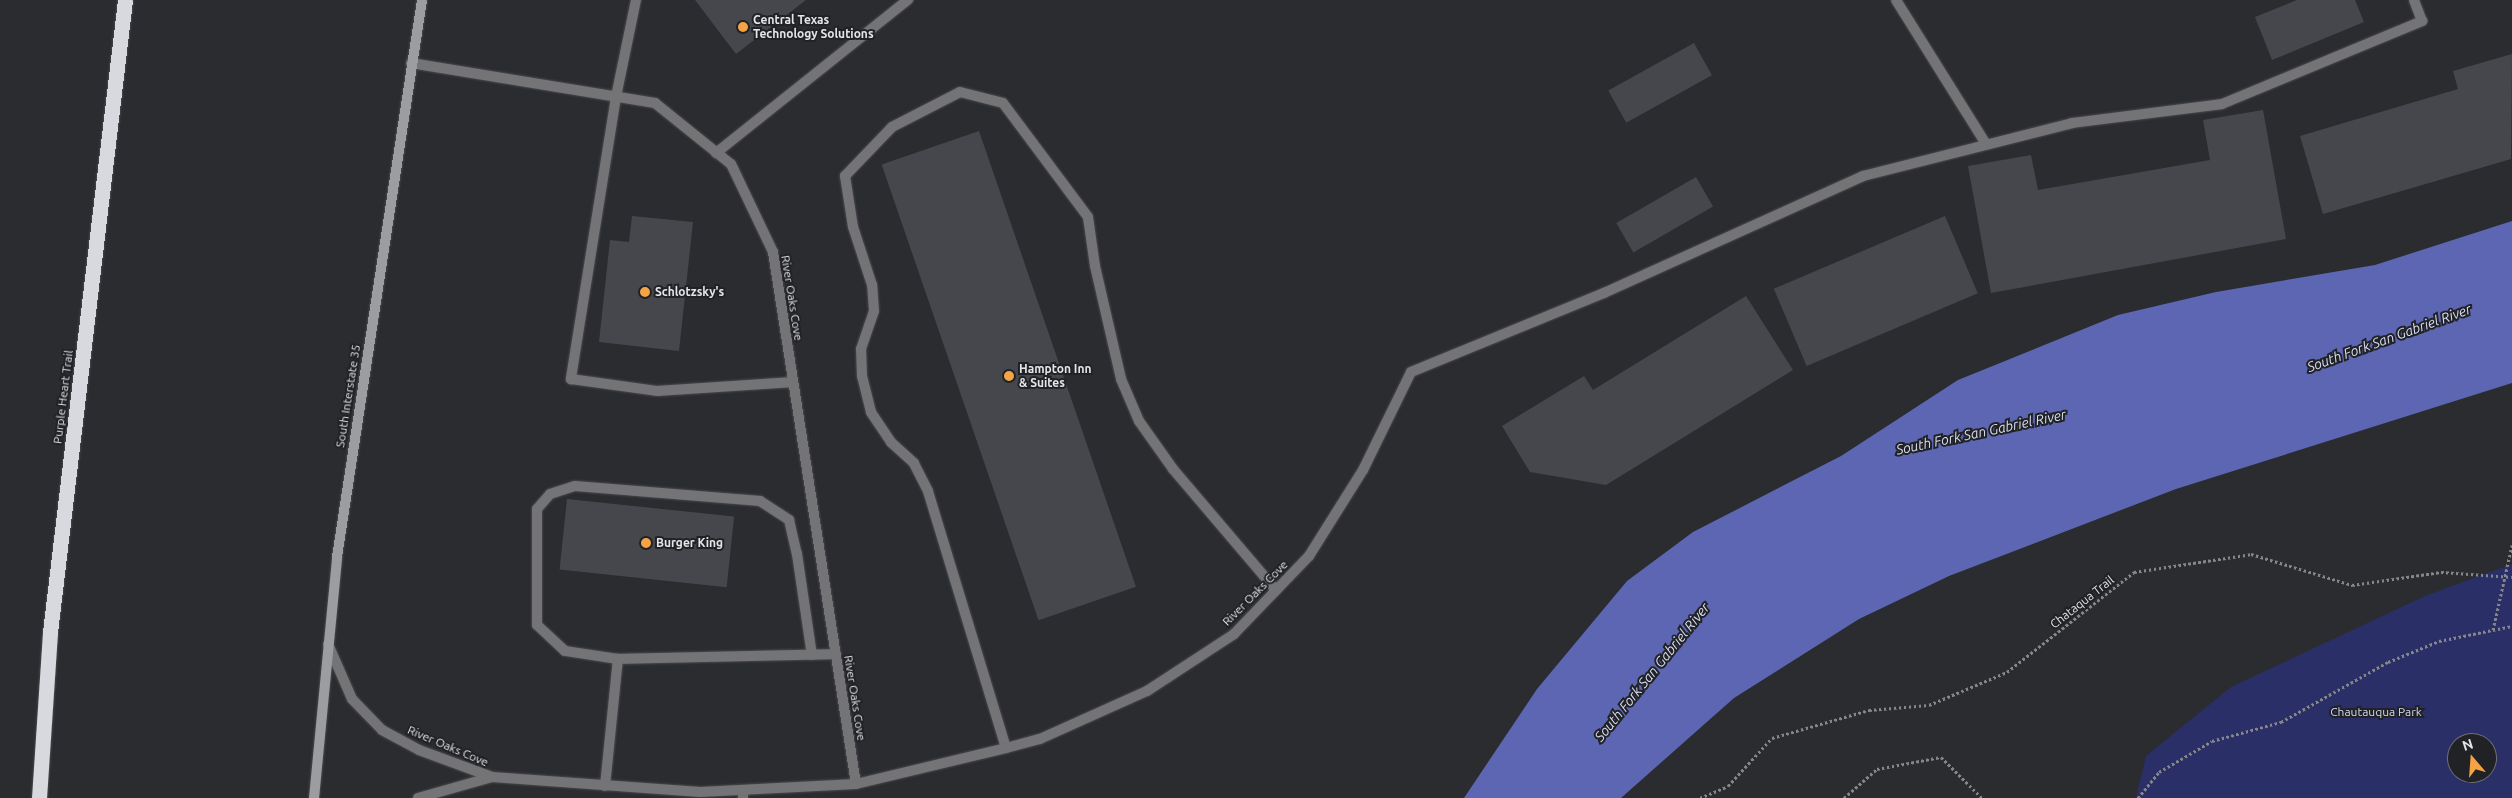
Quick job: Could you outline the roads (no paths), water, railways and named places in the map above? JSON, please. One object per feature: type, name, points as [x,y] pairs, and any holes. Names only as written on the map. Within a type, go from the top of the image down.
[{"type":"highway","name":"Purple Heart Trail","points":[[39,798],[50,632],[125,0]]},
{"type":"main road","name":"South Interstate 35","points":[[314,798],[337,558],[422,0]]},
{"type":"street","points":[[636,0],[616,97],[571,379],[658,390],[793,382]]},
{"type":"street","points":[[716,153],[908,0]]},
{"type":"street","points":[[1896,0],[1986,144],[2072,123],[2222,104],[2422,21],[2414,0]]},
{"type":"street","name":"River Oaks Cove","points":[[411,63],[655,103],[731,164],[773,252],[856,784]]},
{"type":"street","points":[[1006,748],[928,491],[914,463],[891,442],[871,412],[862,376],[860,349],[874,311],[872,285],[853,227],[845,176],[892,128],[960,92],[1003,103],[1088,217],[1095,266],[1121,379],[1139,421],[1173,469],[1276,590]]},
{"type":"street","name":"River Oaks Cove","points":[[328,643],[352,698],[382,730],[419,750],[492,777],[743,794],[856,784],[1040,739],[1147,691],[1234,634],[1309,556],[1363,470],[1411,372],[1604,293],[1863,176],[1986,144]]},
{"type":"street","points":[[812,655],[798,554],[789,520],[760,501],[575,486],[550,494],[537,509],[538,625],[565,651],[618,659],[812,655],[836,654]]},
{"type":"street","points":[[605,786],[618,659]]},
{"type":"street","name":"River Oaks Cove","points":[[418,798],[492,777]]},
{"type":"water","name":"South Fork San Gabriel River","points":[[2512,221],[2512,383],[2176,489],[1949,576],[1859,619],[1734,698],[1621,798],[1464,798],[1537,689],[1627,581],[1693,532],[1841,456],[1958,380],[2118,315],[2216,292],[2375,265]]},
{"type":"place","name":"Central Texas Technology Solutions","points":[[743,27]]},
{"type":"place","name":"Schlotzsky's","points":[[645,292]]},
{"type":"place","name":"Hampton Inn & Suites","points":[[1009,376]]},
{"type":"place","name":"Burger King","points":[[646,543]]},
{"type":"park label","name":"Chautauqua Park","points":[[2376,712]]}]
